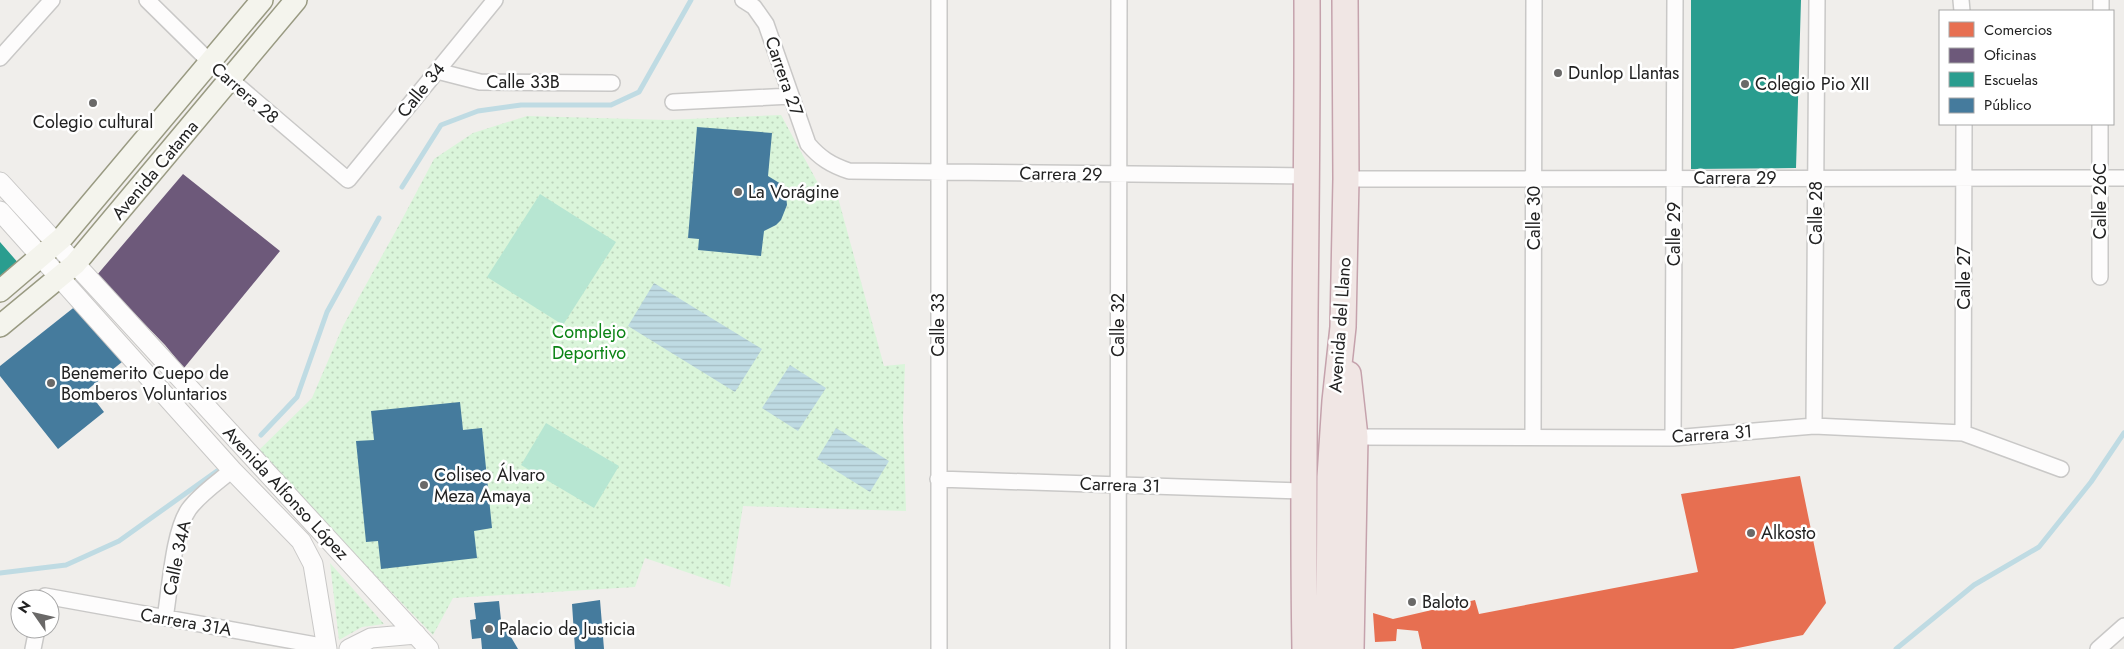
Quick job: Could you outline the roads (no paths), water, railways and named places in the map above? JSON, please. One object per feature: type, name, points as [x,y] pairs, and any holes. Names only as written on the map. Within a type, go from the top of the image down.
[{"type":"highway","name":"Avenida del Llano","points":[[1305,649],[1302,491],[1308,176],[1307,0]]},
{"type":"highway","name":"Avenida del Llano","points":[[1329,649],[1330,477],[1335,401],[1343,327],[1346,178],[1345,0]]},
{"type":"highway","points":[[1343,327],[1355,437],[1351,649]]},
{"type":"main road","name":"Avenida Catama","points":[[0,291],[50,250],[211,63],[262,0]]},
{"type":"main road","name":"Avenida Catama","points":[[0,326],[68,270],[230,81],[296,0]]},
{"type":"street","points":[[0,58],[52,0]]},
{"type":"street","name":"Carrera 28","points":[[147,0],[230,81],[348,180]]},
{"type":"street","name":"Calle 34","points":[[348,180],[495,0]]},
{"type":"street","name":"Carrera 27","points":[[743,0],[754,7],[766,24],[808,144],[818,157]]},
{"type":"street","name":"Calle 33","points":[[939,0],[939,649]]},
{"type":"street","name":"Calle 32","points":[[1118,649],[1119,0]]},
{"type":"street","name":"Calle 30","points":[[1533,436],[1534,0]]},
{"type":"street","name":"Calle 29","points":[[1673,438],[1675,0]]},
{"type":"street","name":"Calle 28","points":[[1814,426],[1817,0]]},
{"type":"street","name":"Calle 33B","points":[[437,71],[480,82],[612,83]]},
{"type":"street","points":[[673,102],[791,96]]},
{"type":"street","name":"Calle 27","points":[[1963,433],[1964,125]]},
{"type":"street","name":"Calle 26C","points":[[2100,125],[2100,277]]},
{"type":"street","name":"Carrera 29","points":[[818,157],[833,166],[849,171],[1308,176]]},
{"type":"street","name":"Carrera 29","points":[[1346,178],[2124,178]]},
{"type":"street","name":"Avenida Alfonso López","points":[[0,182],[50,250],[68,270],[429,649]]},
{"type":"street","name":"Avenida Alfonso López","points":[[0,211],[50,250]]},
{"type":"street","name":"Avenida Alfonso López","points":[[68,270],[232,470],[301,541],[313,564],[327,648]]},
{"type":"street","name":"Carrera 31","points":[[1355,437],[1533,436],[1673,438],[1814,426],[1963,433],[2062,469]]},
{"type":"street","name":"Calle 34A","points":[[165,618],[180,525],[195,501],[232,470]]},
{"type":"street","name":"Carrera 31","points":[[938,478],[1302,491]]},
{"type":"street","name":"Carrera 31A","points":[[60,601],[327,648]]},
{"type":"street","points":[[2098,649],[2124,626]]},
{"type":"street","points":[[350,649],[371,638],[416,634]]},
{"type":"water","points":[[654,283],[762,349],[735,392],[628,326]]},
{"type":"water","points":[[790,365],[826,388],[798,431],[762,408]]},
{"type":"water","points":[[836,428],[889,461],[870,492],[817,459]]},
{"type":"waterway","points":[[402,187],[441,125],[478,111],[521,105],[611,105],[639,92],[691,0]]},
{"type":"waterway","points":[[261,435],[297,397],[327,312],[379,218]]},
{"type":"waterway","points":[[1896,649],[1974,585],[2039,547],[2091,482],[2124,433]]},
{"type":"waterway","points":[[0,573],[66,565],[119,541],[217,471]]},
{"type":"place","name":"Dunlop Llantas","points":[[1558,73]]},
{"type":"place","name":"Colegio Pio XII","points":[[1745,84]]},
{"type":"place","name":"Colegio cultural","points":[[93,103]]},
{"type":"place","name":"La Vorágine","points":[[738,192]]},
{"type":"place","name":"Benemerito Cuepo de Bomberos Voluntarios","points":[[51,383]]},
{"type":"place","name":"Coliseo Álvaro Meza Amaya","points":[[424,485]]},
{"type":"place","name":"Alkosto","points":[[1751,533]]},
{"type":"place","name":"Baloto","points":[[1412,602]]},
{"type":"place","name":"Palacio de Justicia","points":[[489,629]]},
{"type":"park label","name":"Complejo Deportivo","points":[[589,342]]}]
